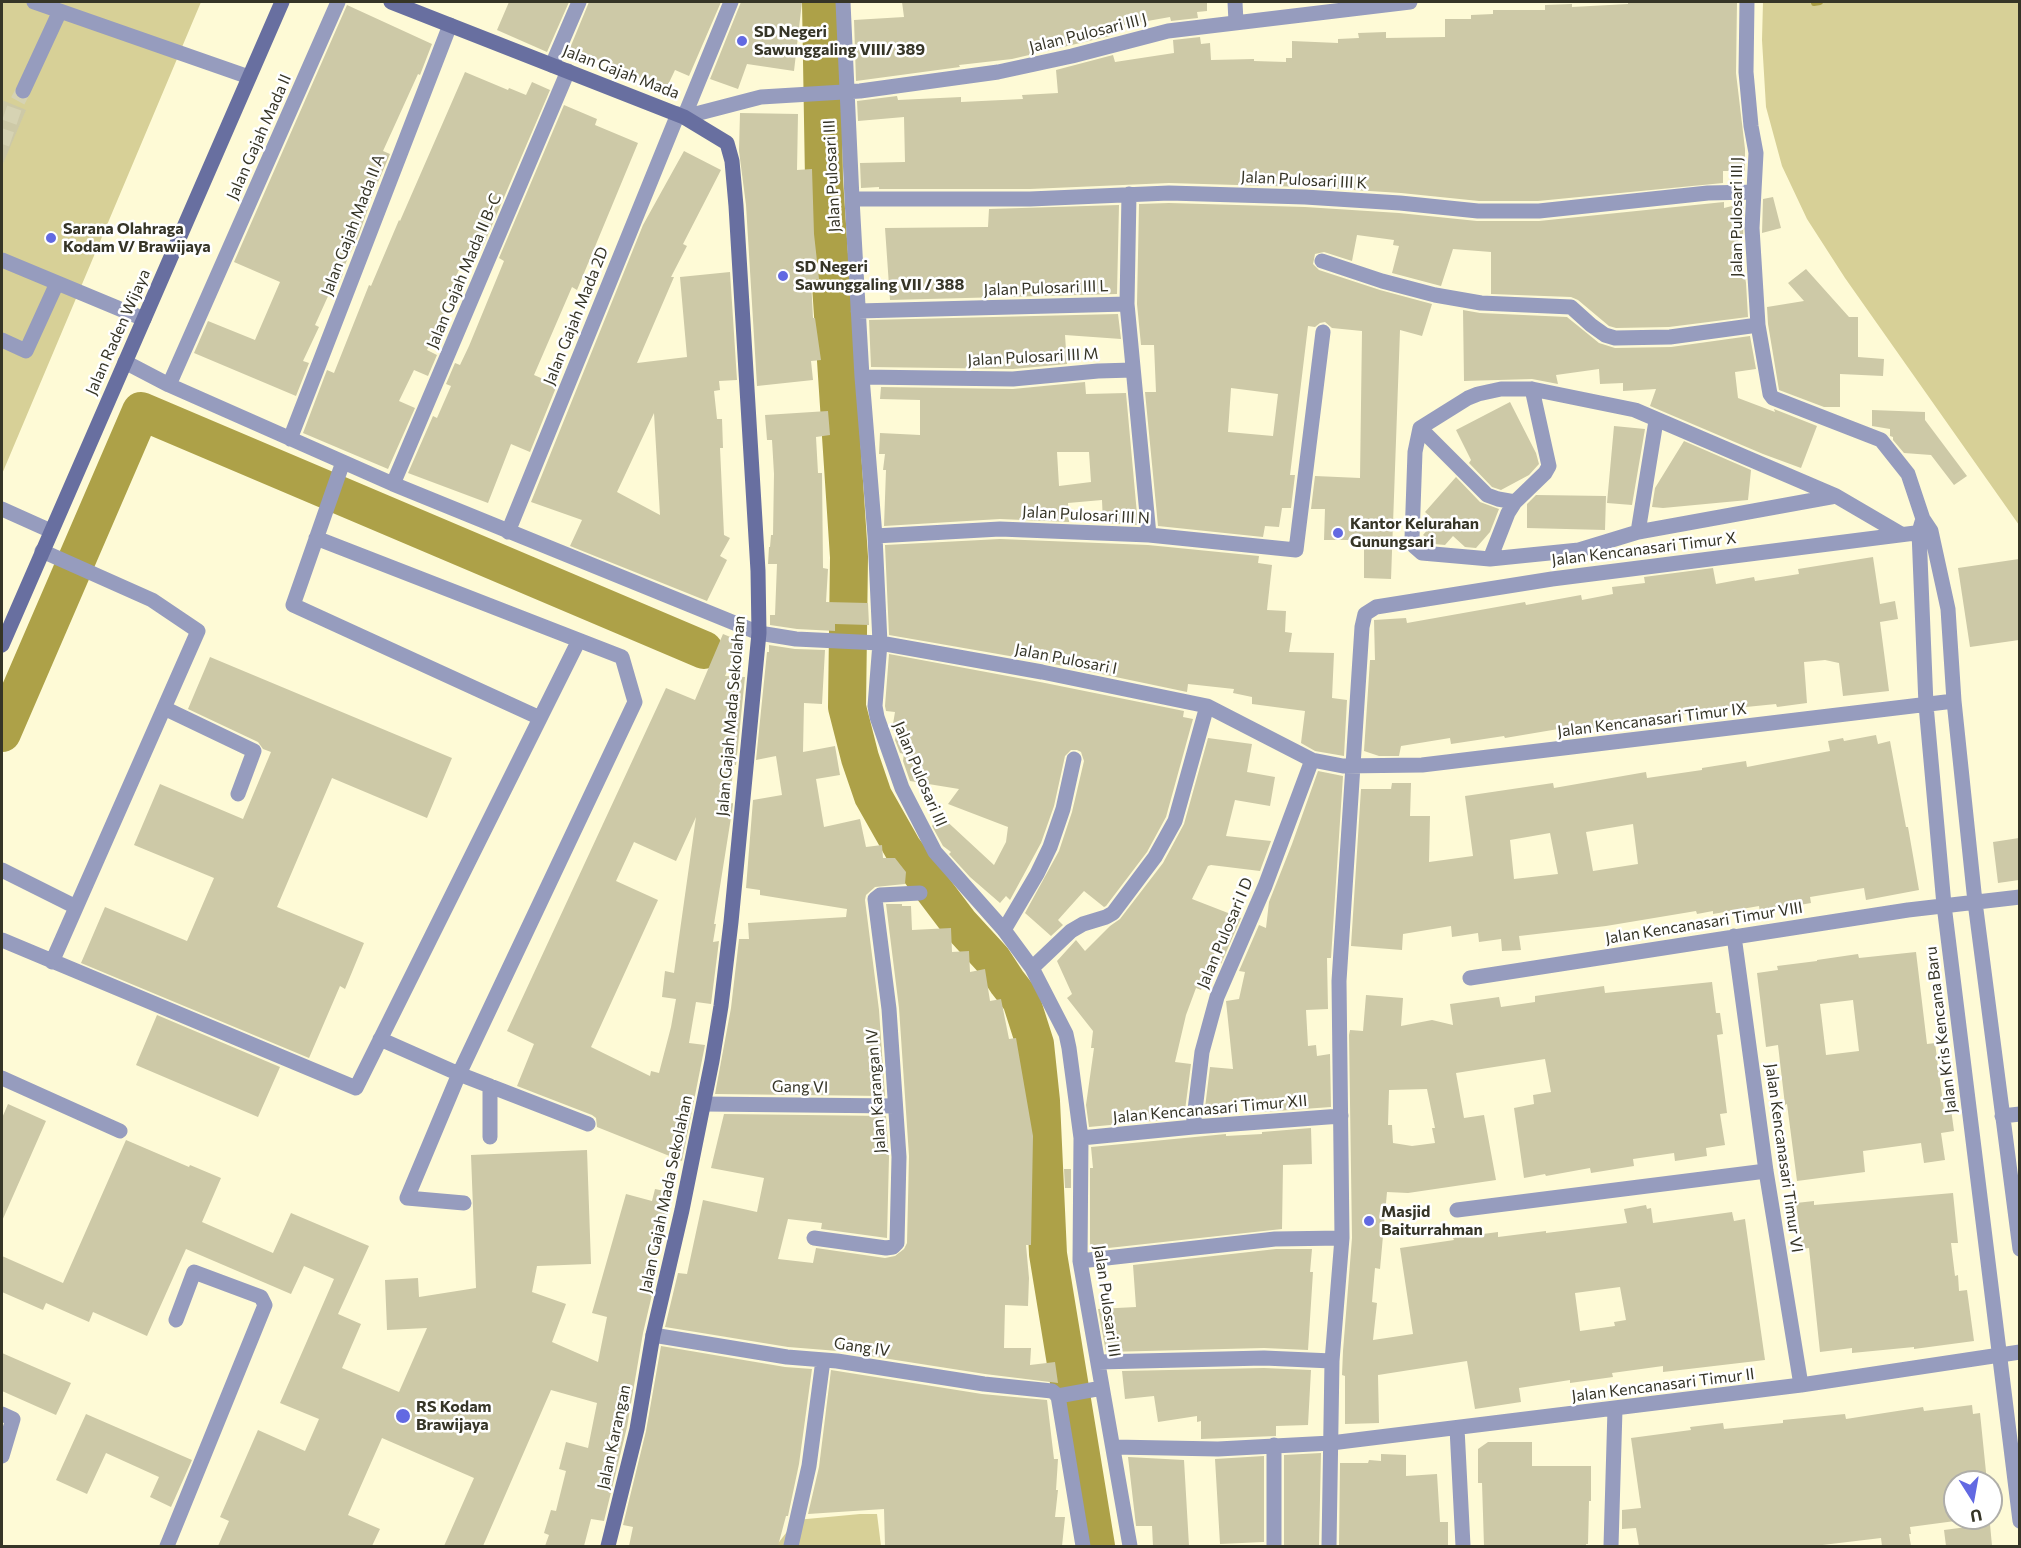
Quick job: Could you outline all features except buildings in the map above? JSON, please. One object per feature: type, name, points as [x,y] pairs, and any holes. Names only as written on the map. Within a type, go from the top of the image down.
[{"type":"street","points":[[34,2],[249,77]]},
{"type":"street","name":"Jalan Raden Wijaya","points":[[2,645],[47,553],[51,531],[282,2]]},
{"type":"street","name":"Jalan Gajah Mada II","points":[[170,385],[338,2]]},
{"type":"street","name":"Jalan Gajah Mada","points":[[391,2],[681,115],[761,97],[842,93]]},
{"type":"street","points":[[552,65],[579,2]]},
{"type":"street","name":"Jalan Gajah Mada 2D","points":[[508,532],[681,115],[731,2]]},
{"type":"street","name":"Jalan Pulosari III","points":[[843,2],[842,93],[852,199],[880,643],[875,706],[880,728],[902,788],[935,852],[1004,930],[1032,968],[1066,1034],[1070,1048],[1081,1138],[1080,1261],[1098,1362],[1098,1389],[1114,1447],[1130,1546]]},
{"type":"street","points":[[1235,2],[1236,22]]},
{"type":"street","name":"Jalan Pulosari III J","points":[[842,93],[1028,67],[1168,31],[1364,4],[1410,2]]},
{"type":"street","name":"Jalan Pulosari III J","points":[[1747,2],[1746,72],[1756,153],[1752,228],[1758,325]]},
{"type":"street","points":[[23,91],[60,11]]},
{"type":"street","name":"Jalan Gajah Mada II A","points":[[290,439],[450,25]]},
{"type":"street","name":"Jalan Gajah Mada II B-C","points":[[393,484],[568,71]]},
{"type":"street","name":"Jalan Gajah Mada Sekolahan","points":[[652,1335],[682,1210],[722,1006],[759,633],[758,571],[732,161],[727,143],[681,115]]},
{"type":"street","name":"Jalan Pulosari III K","points":[[852,199],[1030,199],[1169,193],[1305,197],[1400,203],[1478,212],[1539,211],[1708,193],[1753,192]]},
{"type":"street","points":[[1129,194],[1127,304],[1149,535]]},
{"type":"street","points":[[2,260],[144,319]]},
{"type":"street","points":[[1322,261],[1382,281],[1435,295],[1481,303],[1571,307],[1591,326],[1615,338],[1670,337],[1758,325],[1771,396],[1881,440],[1908,474],[1948,609],[1954,701],[1975,902],[2019,1249]]},
{"type":"street","points":[[2,340],[26,351],[57,283]]},
{"type":"street","name":"Jalan Pulosari III L","points":[[858,311],[1127,304]]},
{"type":"street","name":"Jalan Pulosari III N","points":[[875,536],[1000,529],[1149,535],[1296,550],[1323,332]]},
{"type":"street","name":"Jalan Pulosari I","points":[[125,362],[170,385],[393,484],[759,633],[796,639],[880,643],[1042,672],[1207,706],[1312,760],[1353,768]]},
{"type":"street","name":"Jalan Pulosari III M","points":[[862,377],[1013,379],[1133,370]]},
{"type":"street","points":[[1836,496],[1638,532],[1579,550],[1490,559],[1422,553],[1414,546],[1412,538],[1415,452],[1420,428],[1468,398],[1501,389],[1532,389],[1635,410],[1836,496],[1901,534]]},
{"type":"street","points":[[1490,559],[1504,521],[1515,502],[1545,473],[1549,466],[1532,389]]},
{"type":"street","points":[[1638,532],[1656,420]]},
{"type":"street","points":[[1420,428],[1487,495],[1515,502]]},
{"type":"street","points":[[344,462],[293,605],[540,718]]},
{"type":"street","points":[[2,509],[51,531]]},
{"type":"street","name":"Jalan Kencanasari Timur X","points":[[1353,768],[1362,627],[1365,614],[1376,607],[1552,579],[1901,534],[1925,527]]},
{"type":"street","name":"Jalan Kris Kencana Baru","points":[[1925,527],[1926,705],[1944,905],[2019,1521]]},
{"type":"street","points":[[316,538],[578,642],[622,657],[635,702],[459,1074],[407,1198],[464,1203]]},
{"type":"street","points":[[47,553],[152,600],[198,631],[52,962]]},
{"type":"street","points":[[2,940],[356,1088],[578,642]]},
{"type":"street","name":"Jalan Kencanasari Timur IX","points":[[1353,768],[1422,765],[1954,701]]},
{"type":"street","points":[[1032,968],[1071,931],[1113,913],[1155,857],[1175,821],[1207,706]]},
{"type":"street","points":[[164,708],[254,751],[238,794]]},
{"type":"street","points":[[1004,930],[1050,847],[1063,809],[1074,759]]},
{"type":"street","name":"Jalan Pulosari I D","points":[[1193,1127],[1202,1052],[1217,997],[1265,886],[1312,760]]},
{"type":"street","points":[[1329,1546],[1332,1360],[1342,1238],[1339,981],[1353,768]]},
{"type":"street","points":[[2,870],[76,907]]},
{"type":"street","name":"Jalan Karangan IV","points":[[814,1238],[874,1248],[889,1248],[896,1245],[899,1192],[895,1106],[889,1009],[875,899],[879,895],[920,893]]},
{"type":"street","name":"Jalan Kencanasari Timur VIII","points":[[1470,978],[1944,905],[2019,897]]},
{"type":"street","name":"Jalan Kencanasari Timur VI","points":[[1734,936],[1766,1171],[1801,1385]]},
{"type":"street","points":[[380,1039],[459,1074],[588,1124]]},
{"type":"street","points":[[2,1078],[120,1131]]},
{"type":"street","points":[[490,1086],[490,1137]]},
{"type":"street","name":"Gang VI","points":[[704,1104],[895,1106]]},
{"type":"street","points":[[2002,1116],[2019,1114]]},
{"type":"street","name":"Jalan Kencanasari Timur XII","points":[[1081,1138],[1341,1116]]},
{"type":"street","points":[[1457,1210],[1766,1171]]},
{"type":"street","points":[[1080,1261],[1275,1239],[1342,1238]]},
{"type":"street","points":[[167,1546],[265,1305],[261,1297],[194,1272],[176,1320]]},
{"type":"street","name":"Gang IV","points":[[652,1335],[787,1357],[823,1360],[984,1384],[1049,1390],[1060,1398]]},
{"type":"street","name":"Jalan Karangan","points":[[608,1546],[637,1429],[652,1335]]},
{"type":"street","name":"Jalan Kencanasari Timur II","points":[[1114,1447],[1218,1449],[1331,1443],[1801,1385],[2019,1352]]},
{"type":"street","points":[[1098,1362],[1264,1358],[1332,1360]]},
{"type":"street","points":[[791,1546],[809,1466],[823,1360]]},
{"type":"street","points":[[1083,1546],[1060,1398],[1098,1389]]},
{"type":"street","points":[[1611,1546],[1615,1409]]},
{"type":"street","points":[[2,1414],[14,1419],[2,1456]]},
{"type":"street","points":[[1457,1428],[1463,1546]]},
{"type":"street","points":[[1274,1445],[1274,1546]]},
{"type":"shaded area","name":"Sarana Olahraga Kodam V/ Brawijaya","points":[[2,2],[201,2],[2,474]]},
{"type":"shaded area","points":[[1763,2],[2019,2],[2019,525],[1845,278],[1807,219],[1782,166],[1766,107],[1762,40]]},
{"type":"shaded area","points":[[877,1514],[881,1546],[776,1546],[796,1520]]},
{"type":"waterway","points":[[821,2],[824,179],[849,557],[847,707],[860,758],[873,796],[903,849],[959,923],[992,959],[1021,1000],[1035,1044],[1041,1101],[1048,1254],[1096,1546]]},
{"type":"waterway","points":[[1814,3],[1820,2]]},
{"type":"waterway","points":[[2,733],[141,411],[704,650]]},
{"type":"tunnel","points":[[2,144],[15,106],[23,91]]},
{"type":"place","name":"SD Negeri Sawunggaling VIII/ 389","points":[[742,41]]},
{"type":"place","name":"Sarana Olahraga Kodam V/ Brawijaya","points":[[51,238]]},
{"type":"place","name":"SD Negeri Sawunggaling VII / 388","points":[[783,276]]},
{"type":"place","name":"Kantor Kelurahan Gunungsari","points":[[1338,533]]},
{"type":"place","name":"Masjid Baiturrahman","points":[[1369,1221]]},
{"type":"place","name":"RS Kodam Brawijaya","points":[[403,1416]]}]
